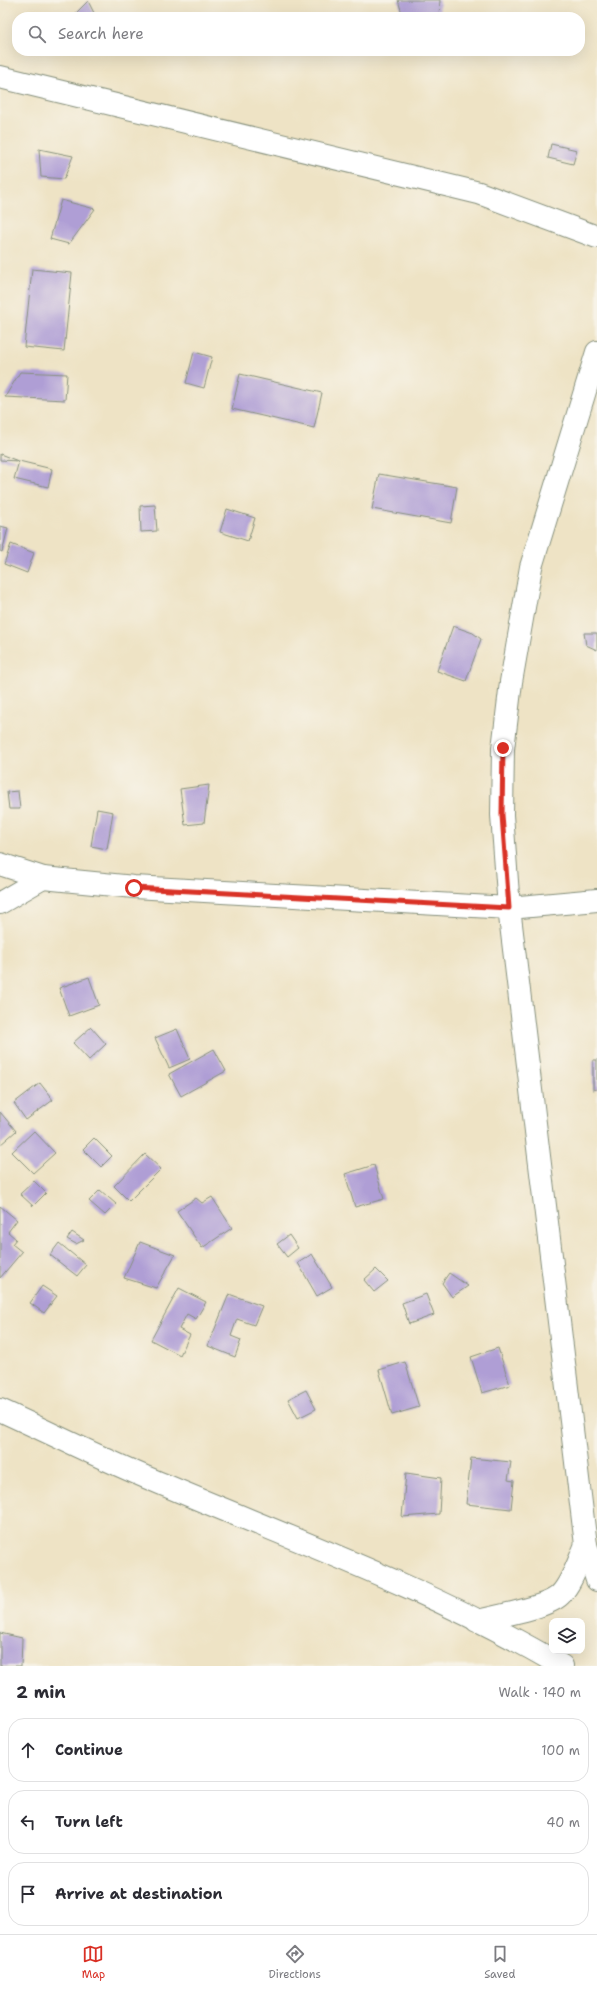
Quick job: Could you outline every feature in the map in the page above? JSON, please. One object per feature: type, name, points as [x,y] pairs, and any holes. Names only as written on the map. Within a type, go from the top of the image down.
[{"type":"street","points":[[0,77],[480,193],[597,237]]},
{"type":"street","points":[[597,352],[531,567],[511,682],[503,748],[502,815],[509,908],[586,1545],[597,1580]]},
{"type":"street","points":[[0,864],[43,878],[134,888],[509,908],[597,900]]},
{"type":"street","points":[[0,903],[43,878]]},
{"type":"street","points":[[0,1410],[164,1485],[391,1579],[477,1621],[562,1666]]},
{"type":"street","points":[[477,1621],[544,1604],[560,1595],[586,1545]]},
{"type":"building","points":[[398,0],[440,0],[439,12],[402,12]]},
{"type":"building","points":[[88,1],[94,12],[77,12]]},
{"type":"building","points":[[551,144],[577,150],[573,164],[548,158]]},
{"type":"building","points":[[39,149],[73,156],[64,179],[41,177]]},
{"type":"building","points":[[61,200],[95,209],[69,244],[50,239]]},
{"type":"building","points":[[32,269],[72,273],[64,351],[24,347]]},
{"type":"building","points":[[194,352],[212,357],[204,388],[186,383]]},
{"type":"building","points":[[20,372],[67,374],[65,400],[5,397]]},
{"type":"building","points":[[240,374],[322,393],[314,428],[232,409]]},
{"type":"building","points":[[0,454],[18,461],[0,460]]},
{"type":"building","points":[[19,461],[52,469],[48,487],[14,479]]},
{"type":"building","points":[[379,474],[457,487],[451,523],[372,509]]},
{"type":"building","points":[[155,505],[157,531],[141,532],[140,506]]},
{"type":"building","points":[[227,509],[255,518],[248,541],[220,532]]},
{"type":"building","points":[[0,526],[8,528],[2,552],[0,551]]},
{"type":"building","points":[[11,544],[34,553],[27,573],[4,564]]},
{"type":"building","points":[[453,626],[473,633],[481,639],[466,681],[437,671]]},
{"type":"building","points":[[584,633],[597,633],[597,650],[586,645]]},
{"type":"building","points":[[209,785],[204,823],[185,825],[180,789]]},
{"type":"building","points":[[18,791],[20,809],[9,809],[7,792]]},
{"type":"building","points":[[97,809],[113,812],[107,849],[91,846]]},
{"type":"building","points":[[89,977],[99,1005],[69,1016],[59,988]]},
{"type":"building","points":[[91,1027],[106,1044],[89,1060],[73,1043]]},
{"type":"building","points":[[177,1029],[190,1059],[169,1068],[155,1038]]},
{"type":"building","points":[[214,1049],[226,1071],[181,1096],[169,1074]]},
{"type":"building","points":[[593,1060],[597,1060],[597,1089],[593,1090]]},
{"type":"building","points":[[40,1083],[53,1100],[26,1120],[14,1103]]},
{"type":"building","points":[[0,1112],[16,1131],[0,1145]]},
{"type":"building","points":[[34,1131],[55,1153],[33,1173],[12,1152]]},
{"type":"building","points":[[94,1138],[112,1156],[101,1167],[83,1149]]},
{"type":"building","points":[[145,1154],[161,1169],[129,1201],[114,1186]]},
{"type":"building","points":[[374,1165],[384,1199],[355,1207],[345,1174]]},
{"type":"building","points":[[34,1181],[46,1193],[33,1206],[20,1194]]},
{"type":"building","points":[[100,1190],[116,1204],[105,1215],[89,1201]]},
{"type":"building","points":[[212,1197],[232,1228],[202,1248],[177,1211],[196,1198],[202,1203]]},
{"type":"building","points":[[0,1206],[17,1220],[8,1232],[16,1239],[12,1244],[22,1252],[0,1278]]},
{"type":"building","points":[[72,1232],[84,1240],[76,1244],[67,1239]]},
{"type":"building","points":[[289,1235],[298,1248],[287,1257],[277,1244]]},
{"type":"building","points":[[140,1242],[175,1255],[156,1288],[124,1278]]},
{"type":"building","points":[[59,1243],[86,1265],[77,1276],[50,1255]]},
{"type":"building","points":[[312,1254],[332,1287],[317,1296],[298,1263]]},
{"type":"building","points":[[376,1269],[388,1281],[374,1292],[364,1280]]},
{"type":"building","points":[[449,1273],[468,1286],[452,1297],[442,1283]]},
{"type":"building","points":[[42,1286],[57,1296],[44,1313],[30,1303]]},
{"type":"building","points":[[179,1288],[206,1302],[196,1319],[187,1314],[179,1329],[190,1335],[180,1355],[151,1340]]},
{"type":"building","points":[[229,1294],[262,1306],[254,1325],[237,1319],[231,1336],[241,1340],[235,1357],[208,1346]]},
{"type":"building","points":[[426,1294],[434,1315],[409,1324],[402,1303]]},
{"type":"building","points":[[498,1348],[510,1385],[482,1393],[471,1357]]},
{"type":"building","points":[[405,1362],[419,1407],[392,1415],[379,1370]]},
{"type":"building","points":[[306,1390],[316,1409],[298,1418],[288,1399]]},
{"type":"building","points":[[471,1458],[511,1462],[508,1480],[514,1481],[511,1509],[466,1504]]},
{"type":"building","points":[[406,1473],[441,1478],[439,1514],[402,1517]]},
{"type":"building","points":[[0,1633],[22,1638],[21,1666],[0,1666]]},
{"type":"route","points":[[134,888],[509,908],[502,815],[503,748]]}]
